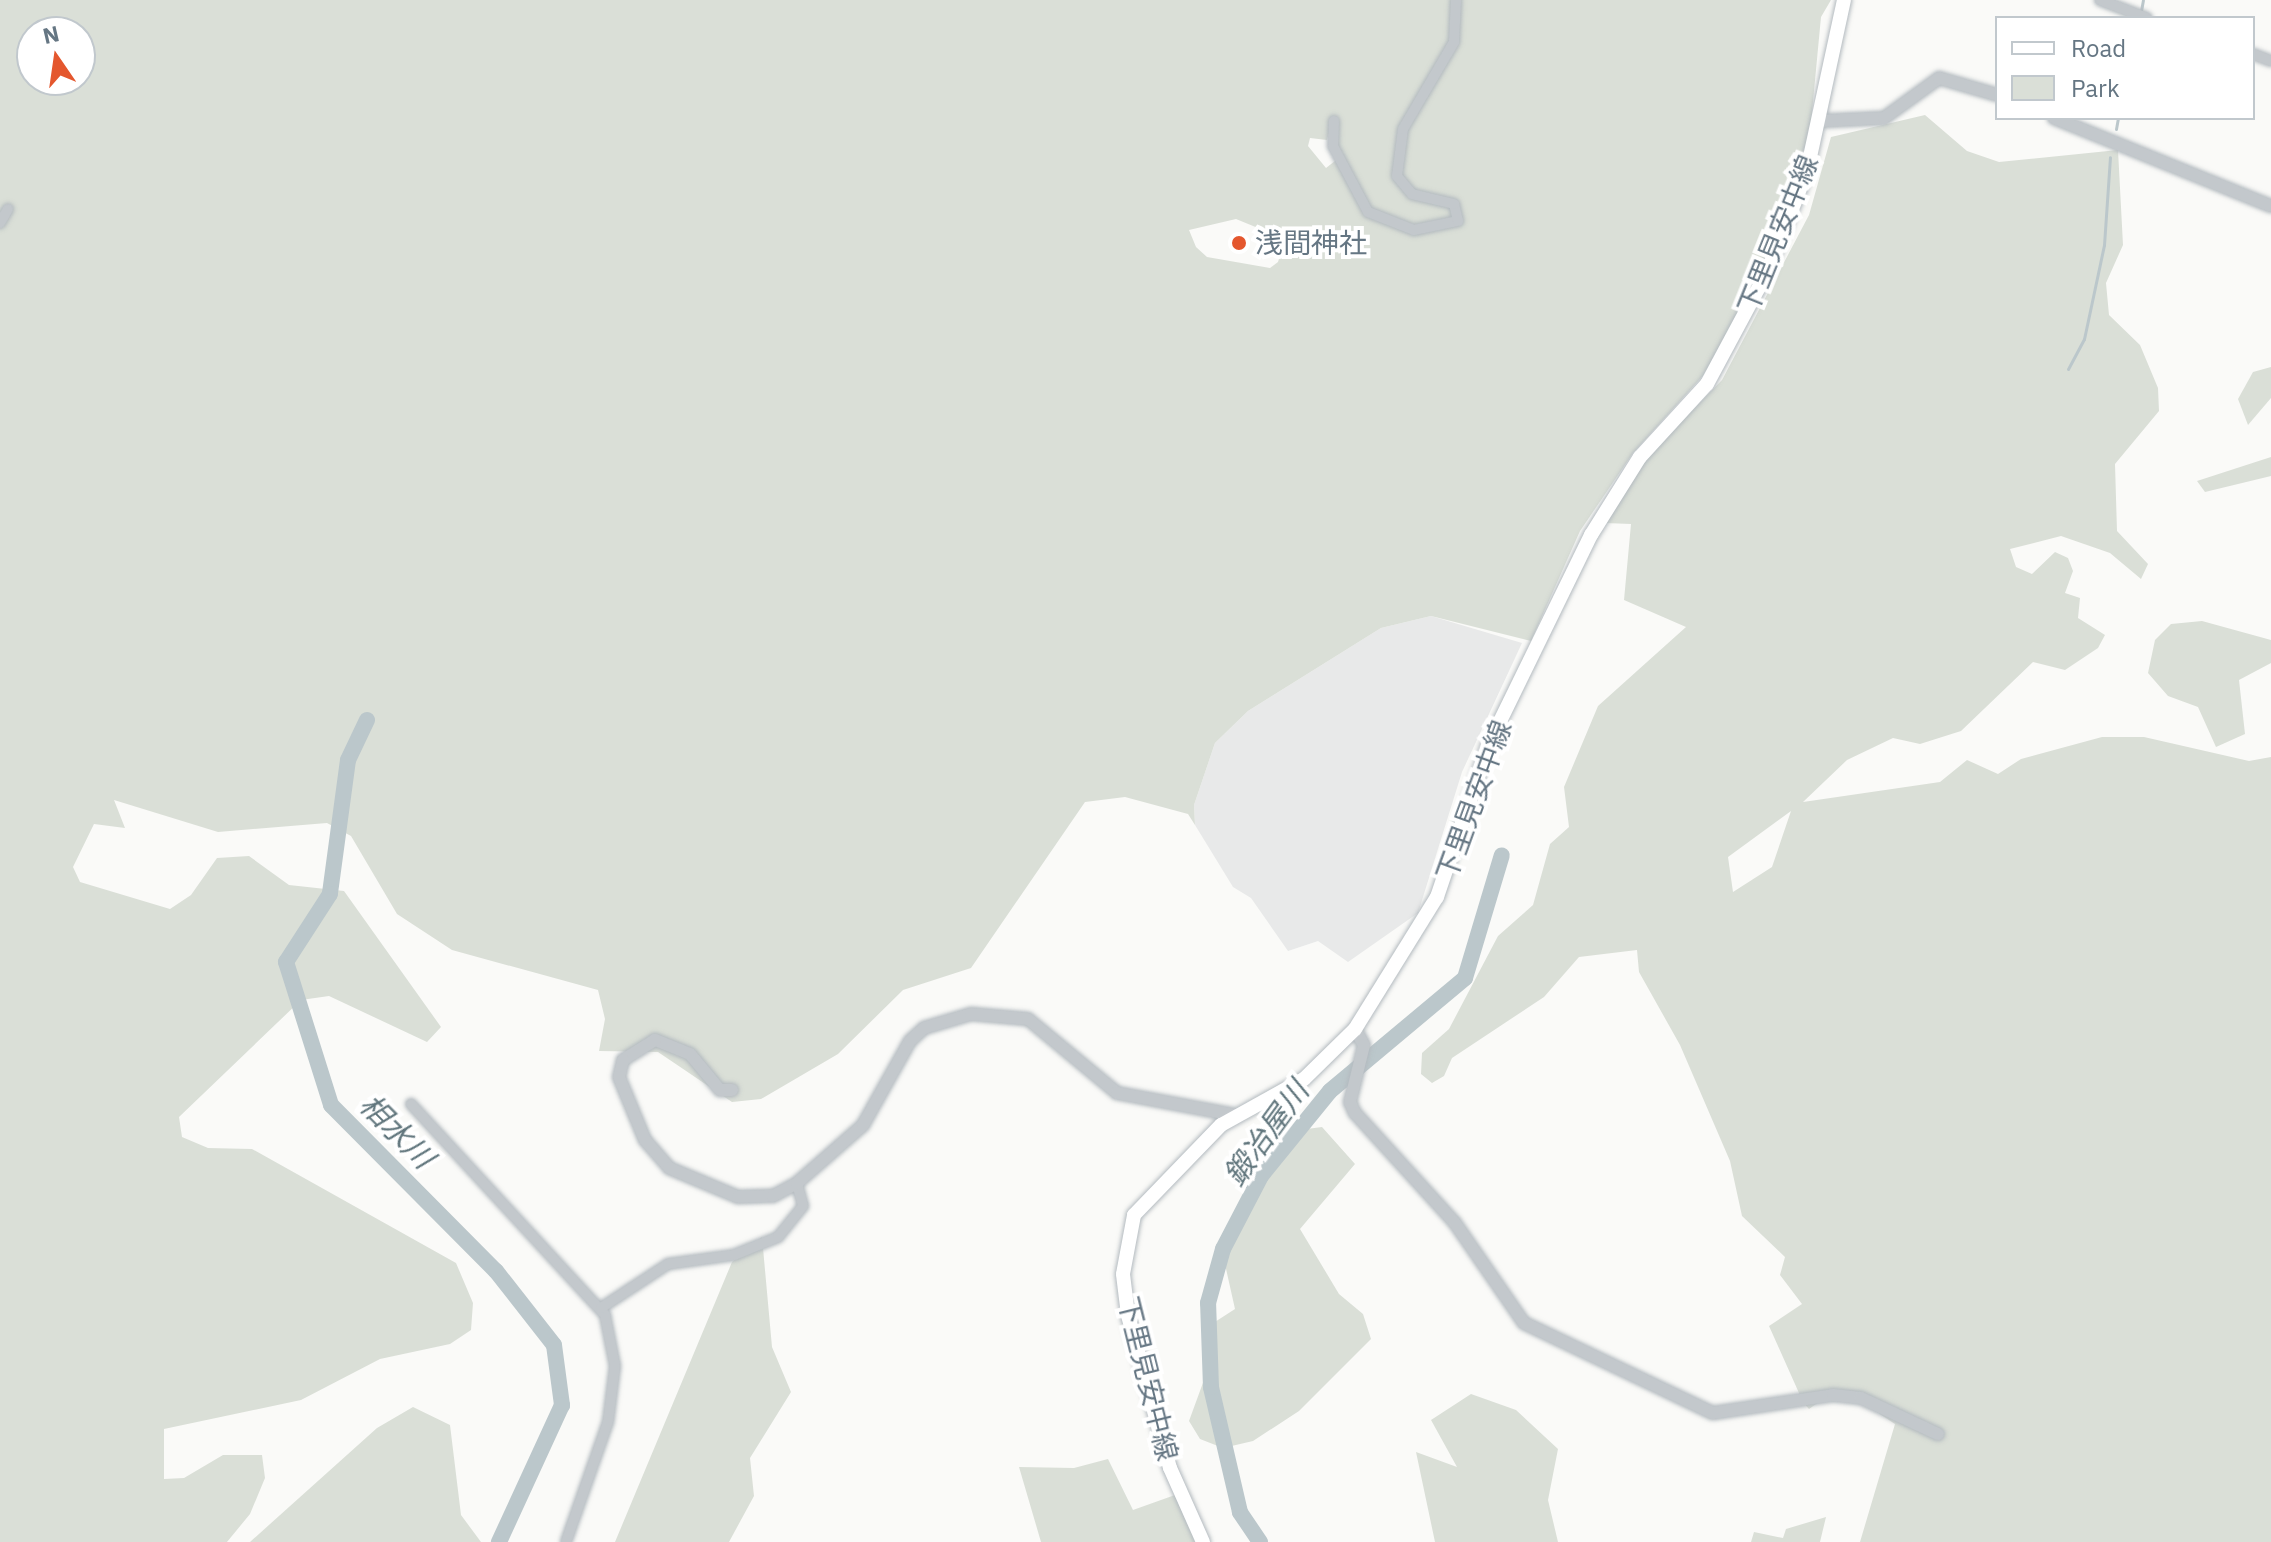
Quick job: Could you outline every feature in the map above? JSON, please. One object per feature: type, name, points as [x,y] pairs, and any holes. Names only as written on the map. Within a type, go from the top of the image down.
[{"type":"main road","name":"下里見安中線","points":[[1203,1542],[1165,1452],[1123,1274],[1134,1215],[1234,1115],[1304,1079],[1355,1029],[1449,872],[1488,746],[1591,535],[1640,457],[1707,384],[1741,327],[1807,171],[1844,0]]},
{"type":"street","points":[[1334,121],[1333,146],[1368,212],[1414,230],[1458,221],[1454,204],[1412,194],[1397,176],[1403,129],[1454,42],[1456,0]]},
{"type":"street","points":[[2100,0],[2142,16]]},
{"type":"street","points":[[1819,121],[1884,118],[1939,78],[1995,94]]},
{"type":"street","points":[[2059,120],[2271,206]]},
{"type":"street","points":[[0,223],[8,209]]},
{"type":"street","points":[[732,1090],[720,1090],[690,1054],[655,1040],[623,1060],[619,1077],[645,1140],[697,1186],[766,1198],[797,1183],[863,1125],[910,1041],[924,1028],[971,1014],[1028,1019],[1117,1093],[1234,1115]]},
{"type":"street","points":[[1355,1029],[1364,1045],[1350,1102],[1355,1113],[1455,1223],[1524,1323],[1713,1413],[1833,1395],[1861,1398],[1938,1434]]},
{"type":"street","points":[[411,1104],[601,1308],[613,1346],[613,1392],[593,1476],[566,1542]]},
{"type":"street","points":[[601,1308],[668,1264],[734,1255],[778,1237],[803,1206],[797,1183]]},
{"type":"shaded area","points":[[1431,616],[1522,643],[1462,772],[1418,913],[1348,962],[1318,941],[1288,951],[1251,898],[1233,887],[1195,825],[1194,805],[1215,743],[1248,711],[1381,628]]},
{"type":"green space","points":[[0,0],[1831,0],[1821,17],[1810,133],[1761,268],[1718,359],[1633,453],[1580,531],[1531,641],[1431,616],[1381,628],[1248,711],[1215,743],[1194,805],[1195,825],[1188,814],[1125,797],[1085,802],[971,968],[903,990],[838,1054],[761,1099],[732,1102],[658,1052],[599,1051],[605,1019],[598,990],[452,950],[397,914],[351,836],[327,823],[218,832],[114,800],[125,828],[94,824],[73,867],[80,882],[170,909],[191,895],[217,858],[249,856],[289,885],[344,891],[441,1027],[427,1042],[329,996],[301,1000],[179,1117],[182,1137],[208,1148],[252,1149],[456,1263],[473,1303],[471,1330],[450,1344],[380,1359],[301,1400],[164,1429],[164,1479],[184,1478],[223,1455],[262,1455],[265,1478],[250,1514],[227,1542],[0,1542]],"holes":[[[1332,120],[1340,157],[1326,168],[1308,146],[1310,138],[1327,140]],[[1236,219],[1285,239],[1278,262],[1270,268],[1207,257],[1196,247],[1189,230]]]},
{"type":"green space","points":[[1925,115],[1967,151],[1999,162],[2118,150],[2123,245],[2106,283],[2109,315],[2140,345],[2158,388],[2159,411],[2115,464],[2117,531],[2148,564],[2141,579],[2110,553],[2061,536],[2010,549],[2016,567],[2032,574],[2055,552],[2068,558],[2073,571],[2065,593],[2080,598],[2078,618],[2105,635],[2098,648],[2065,670],[2033,662],[1961,731],[1920,744],[1893,738],[1847,760],[1803,802],[1940,782],[1967,760],[1998,774],[2021,759],[2102,737],[2144,737],[2249,761],[2271,757],[2271,1542],[1860,1542],[1895,1424],[1860,1401],[1826,1397],[1809,1409],[1803,1402],[1769,1326],[1802,1304],[1780,1275],[1785,1257],[1742,1216],[1730,1161],[1680,1045],[1639,972],[1637,950],[1579,957],[1544,997],[1452,1058],[1444,1076],[1432,1083],[1421,1074],[1422,1053],[1449,1029],[1498,936],[1533,905],[1550,844],[1569,827],[1564,787],[1598,706],[1686,627],[1624,600],[1631,524],[1605,523],[1643,461],[1722,380],[1809,215],[1831,137]],"holes":[[[1791,811],[1772,867],[1733,892],[1728,857]]]},
{"type":"green space","points":[[2271,367],[2271,398],[2248,425],[2238,399],[2253,372]]},
{"type":"green space","points":[[2271,457],[2271,476],[2205,492],[2197,481]]},
{"type":"green space","points":[[2202,621],[2271,640],[2271,663],[2239,680],[2245,734],[2216,747],[2198,707],[2168,696],[2148,673],[2155,640],[2171,624]]},
{"type":"green space","points":[[1322,1127],[1355,1164],[1300,1229],[1339,1294],[1363,1314],[1371,1339],[1299,1411],[1253,1441],[1223,1448],[1200,1439],[1189,1421],[1208,1369],[1204,1329],[1235,1309],[1220,1242],[1264,1169],[1299,1130]]},
{"type":"green space","points":[[762,1237],[772,1347],[791,1392],[750,1458],[754,1496],[729,1542],[615,1542],[732,1262]]},
{"type":"green space","points":[[1471,1394],[1516,1410],[1558,1449],[1548,1500],[1558,1542],[1435,1542],[1416,1452],[1457,1467],[1431,1420]]},
{"type":"green space","points":[[413,1407],[450,1425],[461,1515],[481,1542],[250,1542],[377,1428]]},
{"type":"green space","points":[[1108,1459],[1133,1510],[1175,1495],[1195,1542],[1041,1542],[1019,1467],[1074,1468]]},
{"type":"green space","points":[[1826,1517],[1820,1542],[1751,1542],[1754,1532],[1783,1538],[1786,1529]]},
{"type":"waterway","points":[[2141,11],[2143,0]]},
{"type":"waterway","points":[[2116,129],[2118,120]]},
{"type":"waterway","points":[[2068,369],[2084,339],[2104,245],[2110,157]]},
{"type":"waterway","name":"相水川","points":[[367,720],[348,760],[330,894],[286,962],[331,1105],[496,1271],[554,1345],[562,1405],[499,1542]]},
{"type":"waterway","name":"鍛冶屋川","points":[[1260,1542],[1240,1512],[1211,1387],[1208,1303],[1223,1249],[1261,1176],[1330,1091],[1465,978],[1502,855]]},
{"type":"place","name":"浅間神社","points":[[1239,243]]}]
